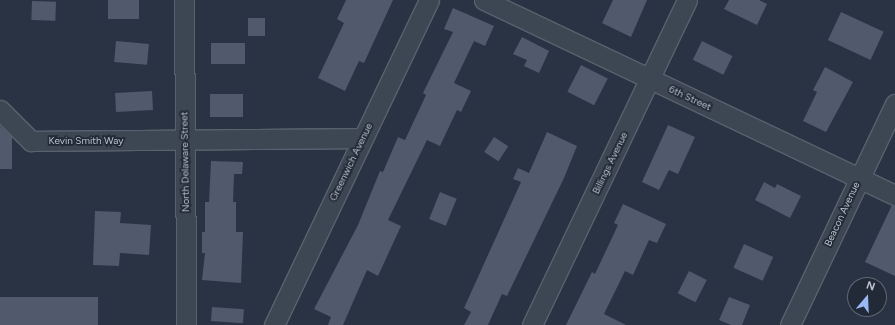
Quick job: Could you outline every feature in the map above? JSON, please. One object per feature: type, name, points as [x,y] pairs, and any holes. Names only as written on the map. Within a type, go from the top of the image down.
[{"type":"street","name":"North Delaware Street","points":[[184,0],[186,325]]},
{"type":"street","name":"Greenwich Avenue","points":[[274,325],[429,0]]},
{"type":"street","name":"6th Street","points":[[484,0],[895,195]]},
{"type":"street","name":"Billings Avenue","points":[[532,325],[687,0]]},
{"type":"street","name":"Beacon Avenue","points":[[790,325],[895,104]]},
{"type":"street","name":"Kevin Smith Way","points":[[0,110],[31,141],[363,138]]},
{"type":"building","points":[[108,0],[139,0],[139,19],[108,19]]},
{"type":"building","points":[[346,0],[393,0],[364,63],[359,61],[345,91],[318,78],[344,23],[337,19]]},
{"type":"building","points":[[613,0],[647,0],[631,37],[602,23]]},
{"type":"building","points":[[729,0],[759,0],[767,4],[757,25],[724,9]]},
{"type":"building","points":[[32,1],[56,2],[55,21],[31,20]]},
{"type":"building","points":[[453,8],[494,26],[485,46],[474,41],[454,83],[471,91],[461,112],[457,110],[440,146],[427,140],[388,220],[401,226],[378,276],[367,270],[343,325],[328,325],[331,317],[314,309],[358,225],[380,171],[383,172],[398,137],[405,140],[426,95],[423,93],[453,32],[444,29]]},
{"type":"building","points":[[841,12],[884,32],[870,60],[828,40]]},
{"type":"building","points":[[248,18],[265,18],[265,36],[248,36]]},
{"type":"building","points":[[522,37],[549,51],[539,73],[524,66],[527,60],[513,54]]},
{"type":"building","points":[[116,41],[149,44],[147,65],[114,62]]},
{"type":"building","points":[[702,41],[733,56],[723,75],[693,60]]},
{"type":"building","points":[[211,43],[245,43],[245,64],[211,64]]},
{"type":"building","points":[[581,65],[608,79],[594,105],[567,92]]},
{"type":"building","points":[[825,67],[853,82],[826,132],[803,121],[817,92],[813,90]]},
{"type":"building","points":[[152,91],[153,110],[116,112],[115,93]]},
{"type":"building","points":[[210,94],[243,94],[243,117],[210,117]]},
{"type":"building","points":[[668,125],[695,137],[678,174],[669,170],[659,190],[642,182]]},
{"type":"building","points":[[0,126],[12,137],[12,169],[0,169]]},
{"type":"building","points":[[547,132],[577,146],[564,178],[507,296],[502,294],[488,325],[464,325],[471,312],[464,308],[521,182],[513,179],[518,168],[529,173]]},
{"type":"building","points":[[494,137],[508,146],[498,161],[484,152]]},
{"type":"building","points":[[211,161],[243,162],[242,174],[234,174],[233,202],[236,202],[236,232],[243,232],[241,283],[202,280],[205,253],[202,253],[202,232],[205,232],[205,202],[209,202]]},
{"type":"building","points":[[764,182],[775,188],[777,184],[801,196],[790,218],[755,200]]},
{"type":"building","points":[[440,192],[457,199],[446,226],[429,219]]},
{"type":"building","points":[[623,204],[666,224],[657,243],[649,240],[633,275],[625,271],[604,314],[626,325],[566,325],[592,272],[595,274],[618,225],[614,223]]},
{"type":"building","points":[[892,205],[895,206],[895,276],[865,262]]},
{"type":"building","points":[[95,211],[121,212],[120,223],[151,225],[149,255],[120,253],[119,266],[93,265]]},
{"type":"building","points":[[744,244],[773,257],[763,281],[733,268]]},
{"type":"building","points":[[689,271],[707,280],[695,302],[678,293]]},
{"type":"building","points":[[0,297],[98,297],[98,325],[0,325]]},
{"type":"building","points":[[729,297],[750,305],[742,325],[731,325],[719,320]]},
{"type":"building","points":[[212,307],[244,309],[243,323],[211,321]]}]
